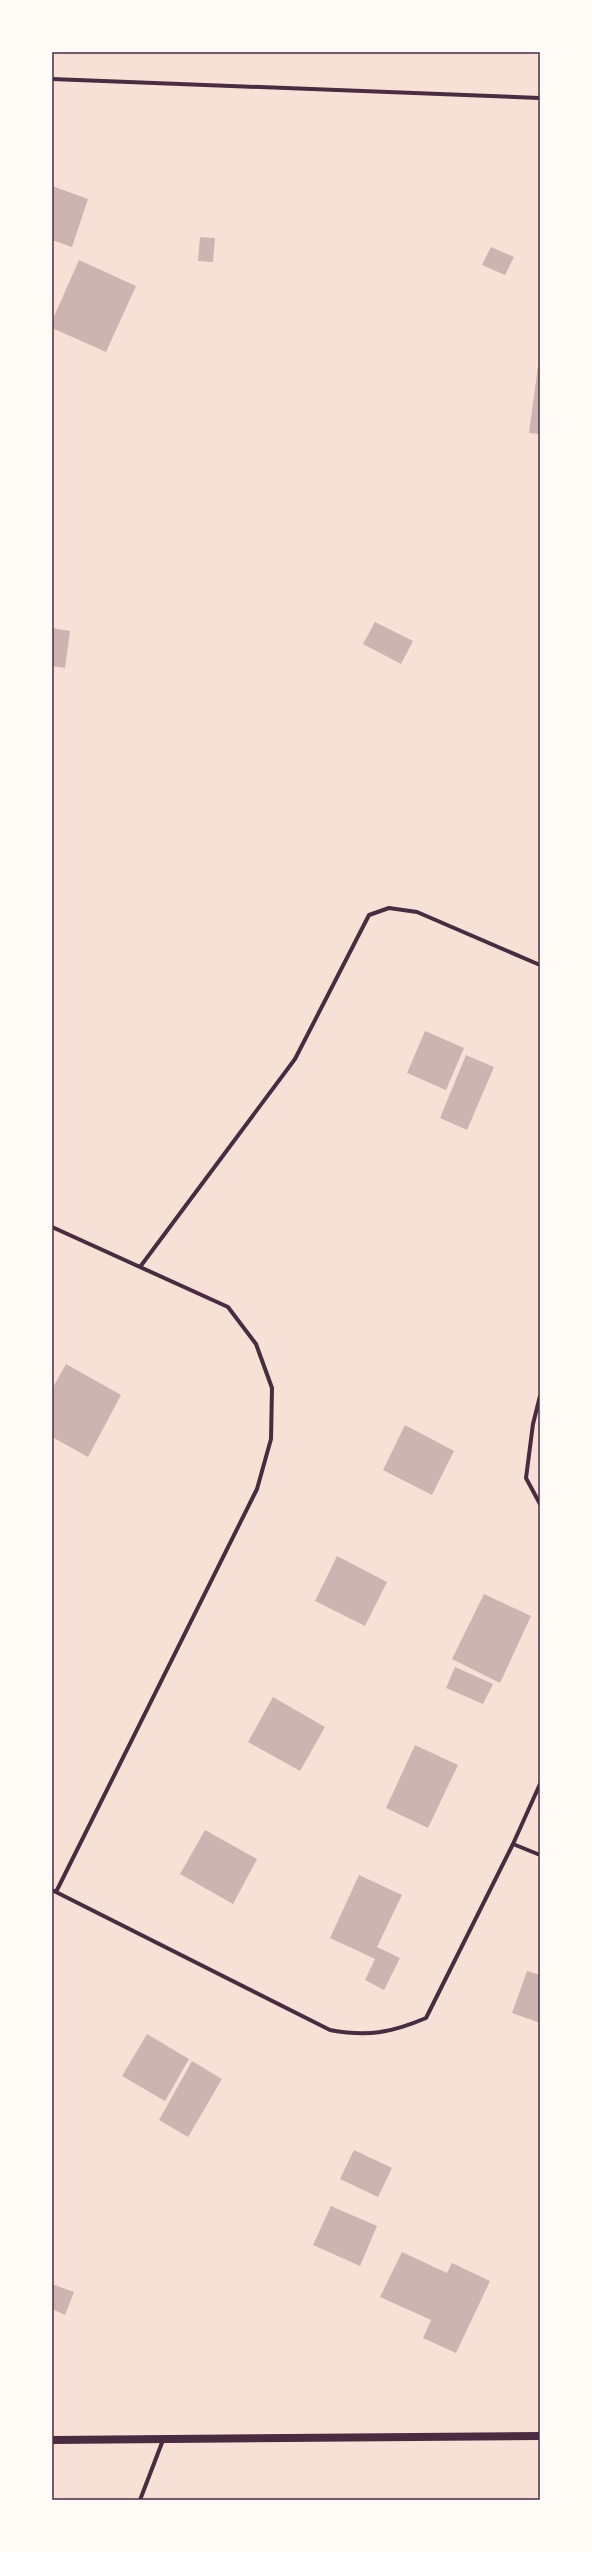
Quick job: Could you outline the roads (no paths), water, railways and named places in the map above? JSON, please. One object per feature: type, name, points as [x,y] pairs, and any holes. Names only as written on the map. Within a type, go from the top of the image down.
[{"type":"main road","points":[[52,2440],[540,2436]]},
{"type":"street","points":[[52,79],[540,98]]},
{"type":"street","points":[[140,1267],[295,1059],[369,915],[389,908],[417,912],[540,965]]},
{"type":"street","points":[[52,1227],[228,1307],[256,1344],[272,1388],[271,1439],[257,1489],[54,1891],[330,2030],[355,2035],[379,2034],[403,2028],[426,2018],[513,1844],[540,1784]]},
{"type":"street","points":[[540,1396],[533,1424],[526,1478],[540,1504]]},
{"type":"street","points":[[513,1844],[540,1855]]},
{"type":"street","points":[[140,2500],[163,2440]]}]
